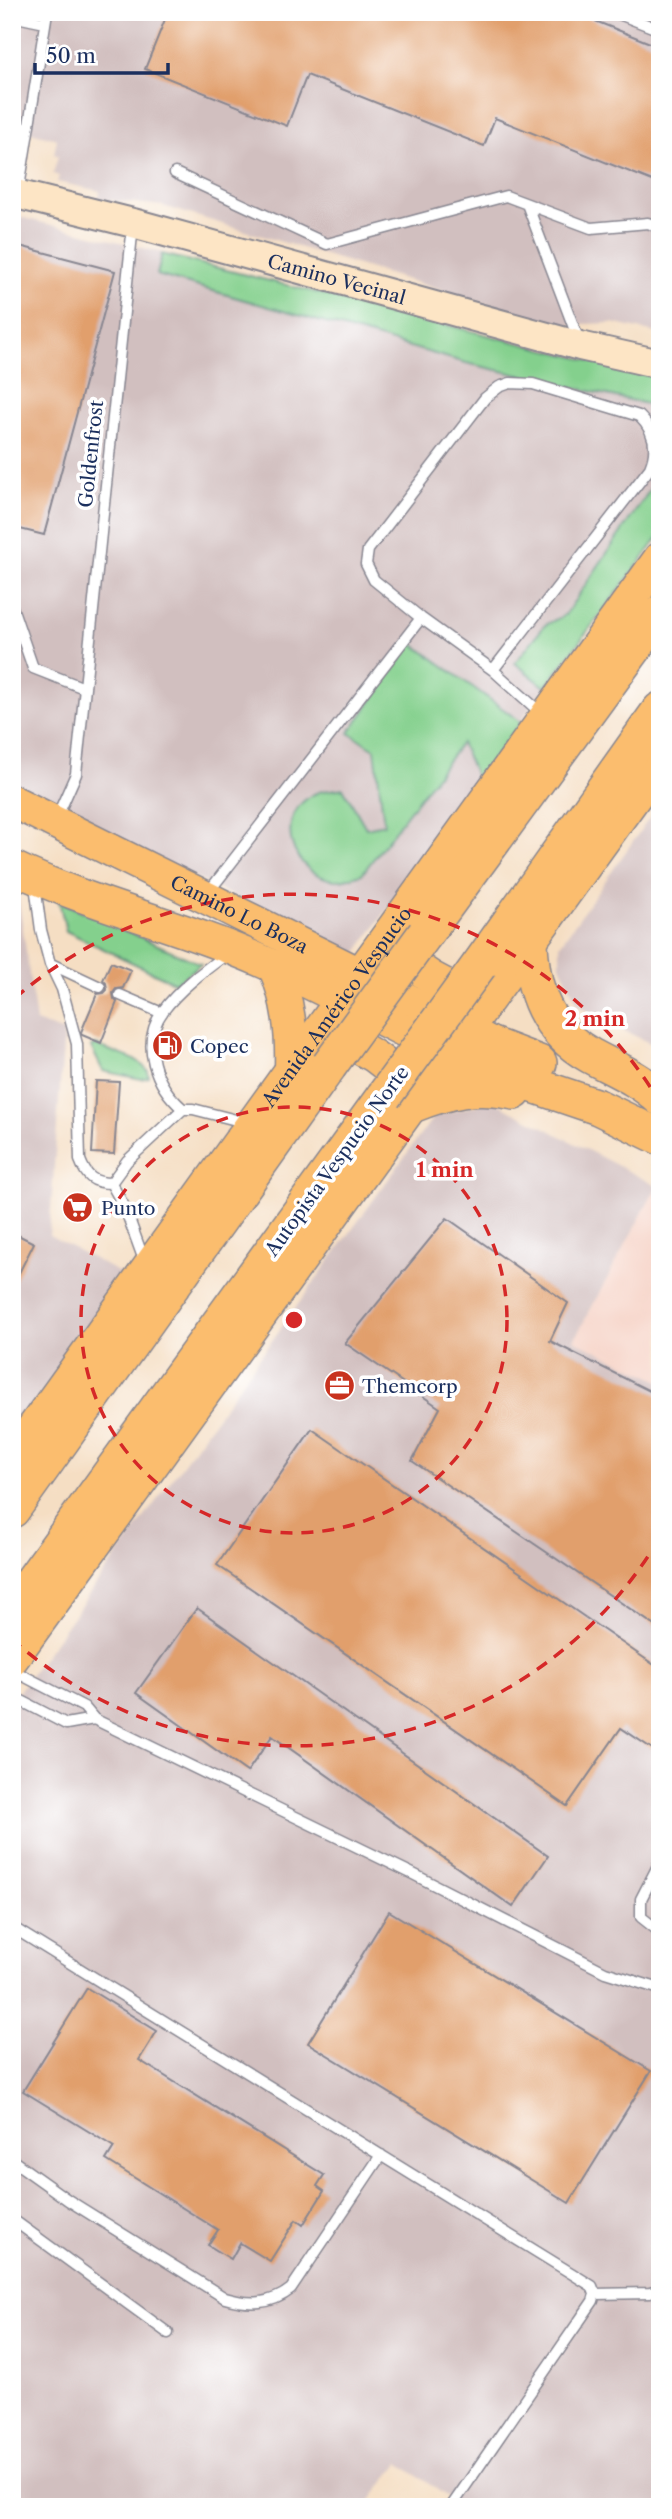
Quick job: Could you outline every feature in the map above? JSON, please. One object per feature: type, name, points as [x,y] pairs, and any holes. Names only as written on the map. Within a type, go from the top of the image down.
[{"type":"highway","points":[[12,1510],[321,1053],[425,934],[660,613]]},
{"type":"highway","name":"Autopista Vespucio Norte","points":[[12,1609],[398,1100],[485,980],[660,710]]},
{"type":"highway","points":[[530,943],[533,981],[552,1022],[576,1046],[639,1081],[660,1098]]},
{"type":"highway","points":[[457,1042],[486,1069],[577,1099],[617,1115],[660,1137]]},
{"type":"highway","points":[[457,1042],[489,1044],[593,1080],[660,1110]]},
{"type":"highway","points":[[398,1100],[478,1087],[542,1097],[577,1099]]},
{"type":"main road","name":"Avenida Américo Vespucio","points":[[12,1457],[291,1070],[321,1053],[342,1000],[660,558]]},
{"type":"main road","points":[[388,935],[407,959],[431,978],[460,991],[485,980],[530,943],[660,762]]},
{"type":"main road","name":"Camino Lo Boza","points":[[12,801],[360,974],[457,1042]]},
{"type":"main road","name":"Camino Lo Boza","points":[[23,873],[233,949],[342,1000],[457,1042]]},
{"type":"main road","points":[[274,966],[281,983],[292,1032],[291,1070]]},
{"type":"main road","points":[[12,1659],[398,1100],[457,1042],[485,980]]},
{"type":"main road","points":[[321,1053],[343,1042],[373,1056],[396,1073],[398,1100]]},
{"type":"street","name":"Camino Vecinal","points":[[15,194],[133,223],[580,346],[660,364]]},
{"type":"lane","points":[[614,12],[660,30]]},
{"type":"lane","points":[[12,16],[46,18],[15,194]]},
{"type":"lane","points":[[175,173],[327,244],[506,196],[591,228],[648,223],[660,228]]},
{"type":"lane","points":[[527,204],[580,346]]},
{"type":"lane","name":"Goldenfrost","points":[[55,822],[76,774],[133,223]]},
{"type":"lane","points":[[493,670],[650,468],[654,459],[654,437],[646,422],[639,416],[522,383],[499,387],[485,398],[368,550],[366,564],[370,576],[421,618],[493,670],[545,717]]},
{"type":"lane","points":[[12,607],[33,668],[84,688]]},
{"type":"lane","points":[[204,898],[421,618]]},
{"type":"lane","points":[[23,873],[50,964],[62,989],[78,1044],[80,1160],[91,1180],[111,1183]]},
{"type":"lane","points":[[183,1109],[163,1088],[153,1062],[153,1036],[162,1013],[194,979],[233,949]]},
{"type":"lane","points":[[50,964],[100,987]]},
{"type":"lane","points":[[120,995],[162,1013]]},
{"type":"lane","points":[[111,1183],[127,1161],[183,1109],[193,1109],[252,1124]]},
{"type":"lane","points":[[111,1183],[125,1208],[147,1269]]},
{"type":"lane","points":[[12,1670],[84,1707],[94,1719],[401,1868],[605,1972],[660,1989]]},
{"type":"lane","points":[[12,1696],[65,1724],[94,1719]]},
{"type":"lane","points":[[660,1862],[641,1899],[640,1917],[660,1933]]},
{"type":"lane","points":[[12,1927],[592,2286],[595,2294],[593,2301],[451,2507]]},
{"type":"lane","points":[[12,2161],[68,2200],[225,2298],[255,2304],[281,2297],[291,2289],[381,2155]]},
{"type":"lane","points":[[12,2219],[168,2333]]},
{"type":"lane","points":[[595,2294],[650,2293],[660,2290]]},
{"type":"shaded area","points":[[12,12],[660,12],[660,334],[612,323],[556,325],[163,206],[99,199],[100,191],[57,182],[59,176],[53,174],[58,156],[54,154],[57,139],[12,127]]},
{"type":"shaded area","points":[[12,215],[660,378],[660,536],[545,687],[355,955],[87,825],[12,785]]},
{"type":"shaded area","points":[[660,803],[660,1048],[598,1018],[578,1004],[560,965],[560,945]]},
{"type":"shaded area","points":[[12,891],[18,894],[36,1022],[64,1032],[49,1235],[125,1276],[12,1433]]},
{"type":"shaded area","points":[[493,1101],[657,1186],[574,1340],[660,1381],[660,2507],[462,2507],[399,2463],[366,2507],[12,2507],[12,1701],[434,1116]]},
{"type":"shaded area","points":[[657,1186],[660,1188],[660,1381],[574,1340]]},
{"type":"green space","points":[[162,254],[660,378],[660,407],[466,363],[157,275]]},
{"type":"green space","points":[[660,475],[660,536],[545,687],[515,663],[545,625],[565,615]]},
{"type":"green space","points":[[412,643],[521,722],[478,782],[461,743],[362,874],[338,880],[319,876],[297,856],[290,828],[294,815],[302,803],[316,793],[343,788],[366,828],[384,824],[375,749],[349,733]]},
{"type":"green space","points":[[59,901],[201,964],[175,983],[66,931]]},
{"type":"green space","points":[[96,1045],[138,1061],[148,1071],[149,1077],[141,1079],[103,1071],[91,1047]]},
{"type":"building","points":[[168,12],[573,12],[660,47],[660,184],[495,118],[484,146],[307,75],[287,126],[145,69]]},
{"type":"building","points":[[12,244],[115,271],[44,535],[12,527]]},
{"type":"building","points":[[111,962],[131,970],[123,988],[116,989],[113,993],[117,1002],[101,1043],[82,1035],[81,1032],[97,994],[107,990],[103,980]]},
{"type":"building","points":[[96,1081],[119,1082],[114,1154],[92,1153]]},
{"type":"building","points":[[447,1218],[568,1303],[550,1341],[660,1396],[660,1629],[412,1461],[440,1408],[345,1343]]},
{"type":"building","points":[[12,1232],[34,1243],[12,1287]]},
{"type":"building","points":[[312,1429],[660,1669],[660,1754],[621,1728],[567,1806],[217,1565]]},
{"type":"building","points":[[197,1608],[548,1856],[513,1907],[272,1736],[247,1772],[136,1693]]},
{"type":"building","points":[[389,1911],[651,2071],[569,2203],[308,2043]]},
{"type":"building","points":[[87,1988],[157,2031],[139,2060],[324,2175],[317,2186],[324,2191],[303,2225],[296,2220],[270,2261],[240,2243],[231,2259],[208,2245],[218,2230],[106,2160],[114,2147],[23,2091]]},
{"type":"place","name":"Copec","points":[[167,1046]]},
{"type":"place","name":"Punto","points":[[78,1208]]},
{"type":"place","name":"Themcorp","points":[[339,1386]]}]
